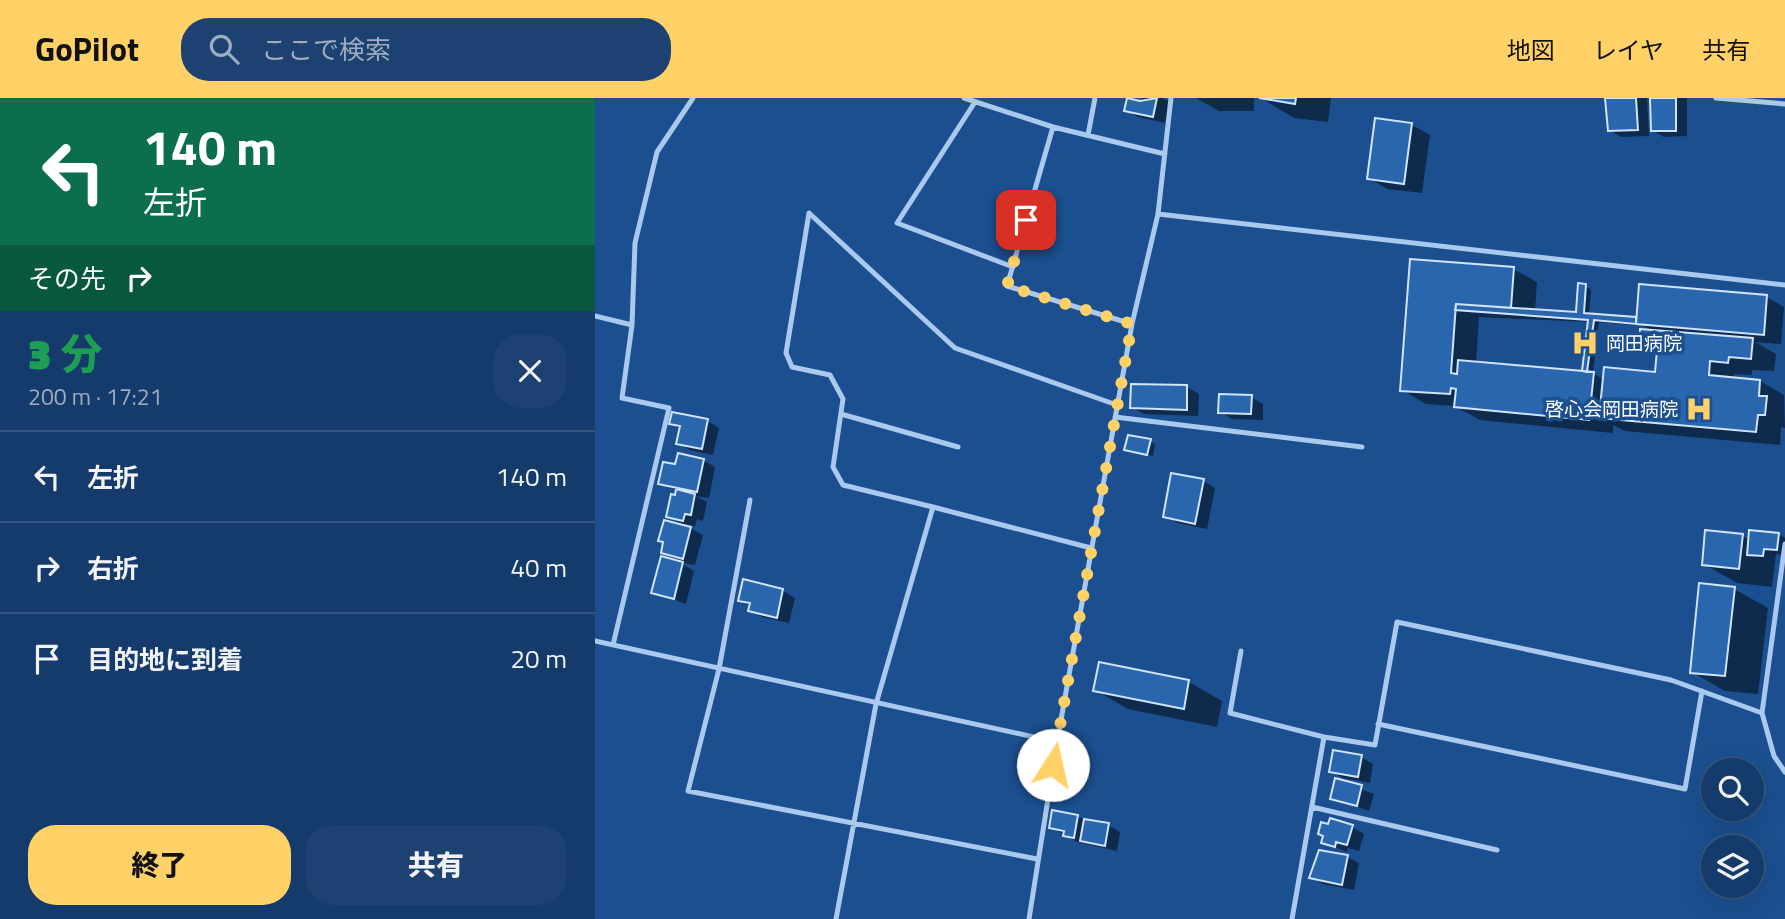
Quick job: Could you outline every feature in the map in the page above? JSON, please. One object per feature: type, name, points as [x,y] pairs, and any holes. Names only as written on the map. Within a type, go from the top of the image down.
[{"type":"lane","points":[[613,645],[669,408],[622,398],[632,325],[635,243],[657,152],[693,98]]},
{"type":"lane","points":[[964,98],[1053,127],[1165,154]]},
{"type":"lane","points":[[1088,135],[1095,98]]},
{"type":"lane","points":[[1029,919],[1057,742],[1117,405],[1132,324],[1158,214],[1171,98]]},
{"type":"lane","points":[[1716,98],[1785,104]]},
{"type":"lane","points":[[975,102],[897,223],[1013,267]]},
{"type":"lane","points":[[1053,127],[1007,286],[1132,324]]},
{"type":"lane","points":[[1091,548],[843,485],[833,467],[843,399],[830,375],[792,367],[786,353],[809,213],[955,348],[1117,405]]},
{"type":"lane","points":[[1158,214],[1785,285]]},
{"type":"lane","points":[[595,316],[632,325]]},
{"type":"lane","points":[[841,414],[958,447]]},
{"type":"lane","points":[[1115,417],[1361,447]]},
{"type":"lane","points":[[750,500],[719,669],[688,791],[1037,859]]},
{"type":"lane","points":[[835,919],[876,704],[933,507]]},
{"type":"lane","points":[[1785,544],[1762,713],[1774,756],[1785,772]]},
{"type":"lane","points":[[1241,651],[1230,713],[1324,737],[1375,745],[1397,622],[1671,680],[1762,713]]},
{"type":"lane","points":[[595,641],[1057,742]]},
{"type":"lane","points":[[1378,724],[1685,789],[1702,691]]},
{"type":"lane","points":[[1292,919],[1324,737]]},
{"type":"lane","points":[[1312,807],[1497,850]]},
{"type":"building","points":[[1127,98],[1140,101],[1157,98],[1153,117],[1124,111]]},
{"type":"building","points":[[1259,98],[1296,98],[1295,104]]},
{"type":"building","points":[[1605,98],[1636,98],[1638,130],[1608,131]]},
{"type":"building","points":[[1650,98],[1676,98],[1676,131],[1651,131]]},
{"type":"building","points":[[1375,118],[1412,123],[1404,184],[1367,179]]},
{"type":"building","points":[[1410,259],[1514,267],[1511,308],[1456,304],[1451,373],[1457,374],[1458,360],[1594,372],[1589,420],[1454,407],[1456,389],[1451,388],[1450,394],[1400,391]]},
{"type":"building","points":[[1578,283],[1586,284],[1584,313],[1636,317],[1636,324],[1594,320],[1587,372],[1582,371],[1588,320],[1455,310],[1456,304],[1576,312]]},
{"type":"building","points":[[1639,284],[1767,295],[1764,335],[1636,324]]},
{"type":"building","points":[[1640,329],[1753,338],[1751,359],[1729,357],[1728,363],[1710,361],[1709,375],[1760,380],[1759,396],[1767,396],[1765,415],[1758,415],[1756,432],[1599,418],[1604,367],[1655,372],[1657,350],[1639,348]]},
{"type":"building","points":[[1131,384],[1187,385],[1187,410],[1130,408]]},
{"type":"building","points":[[1219,394],[1252,395],[1251,414],[1218,413]]},
{"type":"building","points":[[672,412],[708,419],[702,449],[676,444],[680,426],[669,424]]},
{"type":"building","points":[[1128,435],[1151,439],[1147,455],[1124,450]]},
{"type":"building","points":[[678,453],[704,459],[697,492],[658,484],[663,462],[675,464]]},
{"type":"building","points":[[1171,473],[1204,479],[1195,524],[1163,517]]},
{"type":"building","points":[[676,489],[695,494],[691,515],[685,514],[683,521],[666,517],[671,494],[675,495]]},
{"type":"building","points":[[664,520],[691,527],[683,559],[661,553],[663,542],[658,541]]},
{"type":"building","points":[[1705,530],[1743,534],[1739,569],[1702,565]]},
{"type":"building","points":[[1749,530],[1779,533],[1777,550],[1764,549],[1763,556],[1747,555]]},
{"type":"building","points":[[661,556],[683,562],[674,599],[651,593]]},
{"type":"building","points":[[743,579],[783,589],[777,618],[748,611],[750,603],[738,601]]},
{"type":"building","points":[[1699,583],[1735,587],[1725,676],[1690,673]]},
{"type":"building","points":[[1099,662],[1189,680],[1184,709],[1093,691]]},
{"type":"building","points":[[1333,750],[1362,755],[1358,777],[1329,772]]},
{"type":"building","points":[[1335,778],[1362,785],[1357,806],[1330,799]]},
{"type":"building","points":[[1052,810],[1078,815],[1074,838],[1063,836],[1064,831],[1049,828]]},
{"type":"building","points":[[1330,818],[1353,825],[1347,845],[1336,842],[1335,847],[1321,843],[1323,836],[1318,834],[1321,822],[1328,824]]},
{"type":"building","points":[[1084,819],[1109,823],[1105,846],[1080,841]]},
{"type":"building","points":[[1319,850],[1348,855],[1342,885],[1309,878]]},
{"type":"place","name":"岡田病院","points":[[1585,343]]},
{"type":"place","name":"啓心会岡田病院","points":[[1699,409]]},
{"type":"route","points":[[1026,220],[1007,286],[1132,324],[1053,765]]}]
